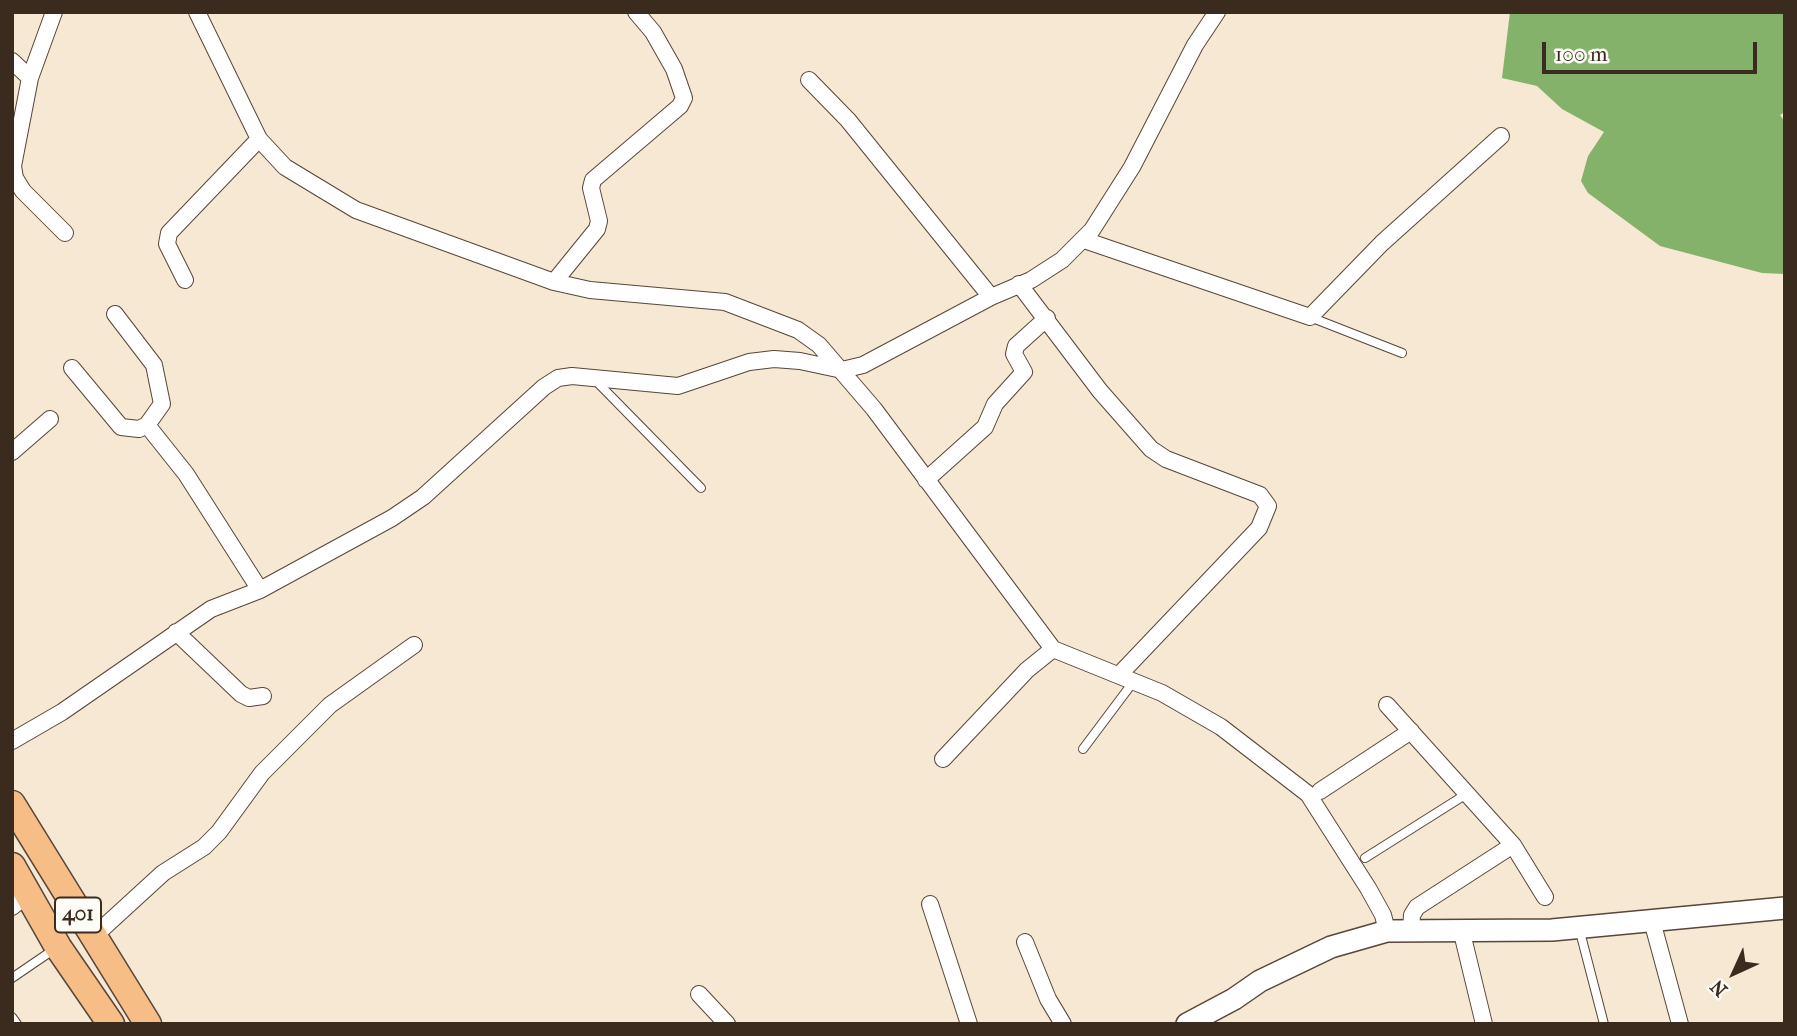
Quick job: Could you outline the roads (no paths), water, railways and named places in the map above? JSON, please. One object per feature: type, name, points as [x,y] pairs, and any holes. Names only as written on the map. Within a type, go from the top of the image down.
[{"type":"main road","name":"401","points":[[12,804],[92,938],[148,1024]]},
{"type":"main road","name":"401","points":[[12,866],[20,901],[58,947],[111,1024]]},
{"type":"street","points":[[54,12],[30,78],[15,143],[15,178],[23,191],[65,233]]},
{"type":"street","points":[[197,12],[259,139],[285,167],[356,210],[554,282],[590,290],[725,302],[798,330],[819,345],[842,370],[1054,649],[1162,693],[1221,727],[1308,794],[1383,915],[1387,931]]},
{"type":"street","points":[[554,282],[597,229],[599,221],[591,188],[593,180],[680,106],[684,98],[680,81],[653,32],[636,12]]},
{"type":"street","points":[[12,741],[62,712],[211,609],[260,590],[392,518],[423,497],[544,387],[558,378],[572,376],[678,386],[749,362],[774,359],[800,361],[842,370],[863,365],[1049,268],[1084,240],[1132,167],[1195,45],[1217,12]]},
{"type":"street","points":[[12,61],[30,78]]},
{"type":"street","points":[[809,80],[848,120],[991,296]]},
{"type":"street","points":[[1084,240],[1310,317],[1382,243],[1501,136]]},
{"type":"street","points":[[185,280],[167,244],[169,233],[259,139]]},
{"type":"street","points":[[1019,284],[1100,391],[1151,449],[1166,459],[1260,495],[1268,506],[1259,528],[1127,678]]},
{"type":"street","points":[[72,368],[121,427],[139,429],[147,425],[162,404],[154,365],[115,314]]},
{"type":"street","points":[[926,480],[985,426],[995,404],[1024,372],[1014,354],[1016,346],[1047,318]]},
{"type":"street","points":[[12,452],[50,419]]},
{"type":"street","points":[[147,425],[186,474],[260,590]]},
{"type":"street","points":[[176,632],[241,694],[249,698],[262,696]]},
{"type":"street","points":[[92,938],[163,873],[204,847],[262,773],[330,705],[414,645]]},
{"type":"street","points":[[943,759],[1027,670],[1054,649]]},
{"type":"street","points":[[1387,705],[1513,845],[1545,897]]},
{"type":"street","points":[[1320,791],[1410,731]]},
{"type":"street","points":[[1411,930],[1412,915],[1417,907],[1513,845]]},
{"type":"street","points":[[930,904],[970,1024]]},
{"type":"street","points":[[1187,1024],[1234,999],[1260,981],[1331,947],[1387,931],[1579,928],[1785,908]]},
{"type":"street","points":[[1652,922],[1680,1024]]},
{"type":"street","points":[[1461,929],[1484,1024]]},
{"type":"street","points":[[1025,942],[1048,999],[1063,1024]]},
{"type":"street","points":[[699,994],[727,1024]]},
{"type":"lane","points":[[1310,317],[1402,353]]},
{"type":"lane","points":[[594,378],[701,488]]},
{"type":"lane","points":[[1083,748],[1127,678]]},
{"type":"lane","points":[[1365,858],[1468,793]]},
{"type":"lane","points":[[1579,928],[1604,1024]]},
{"type":"lane","points":[[12,978],[58,947]]},
{"type":"lane","points":[[12,1017],[18,1024]]}]
